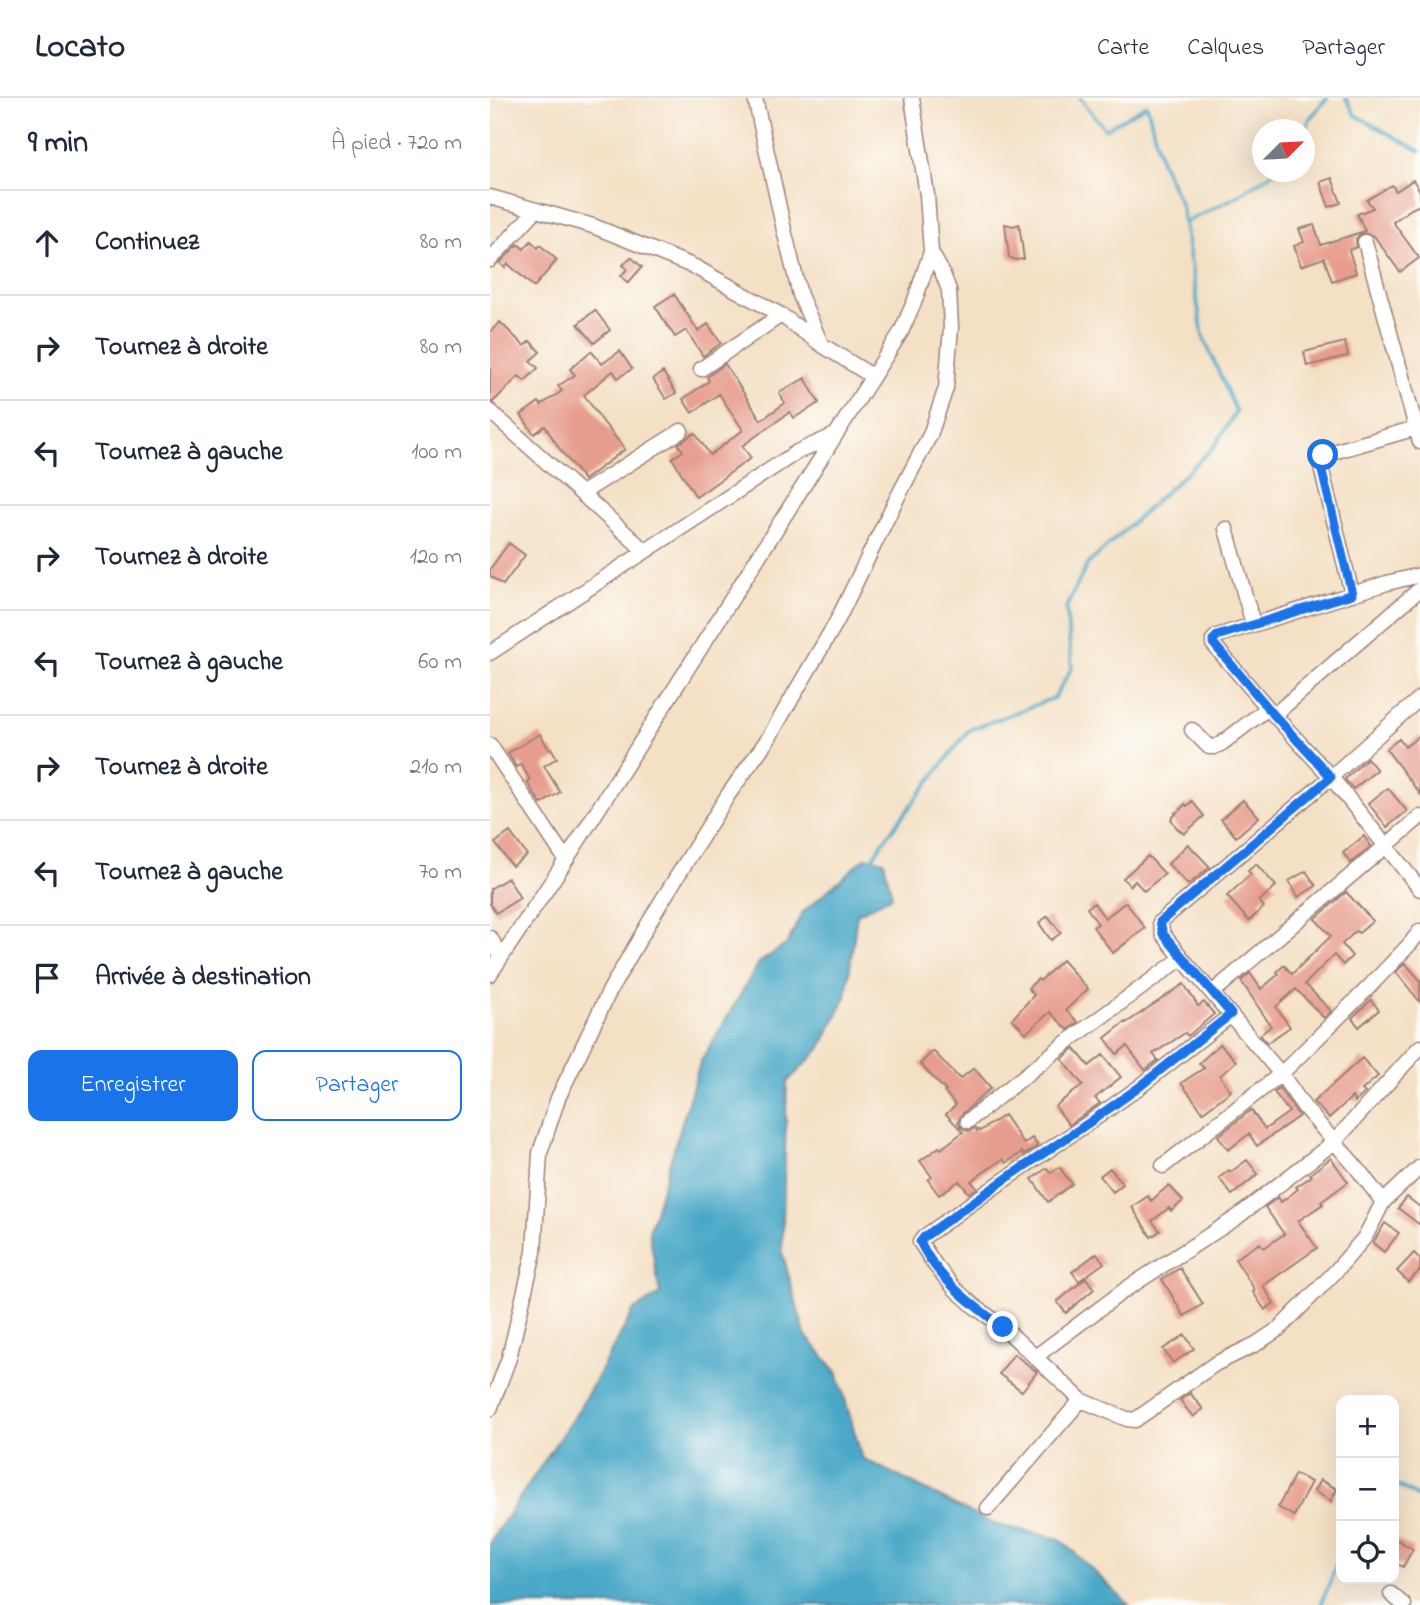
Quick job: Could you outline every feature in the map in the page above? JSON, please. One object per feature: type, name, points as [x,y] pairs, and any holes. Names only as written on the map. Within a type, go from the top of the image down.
[{"type":"street","points":[[755,98],[800,295],[822,345]]},
{"type":"street","points":[[490,974],[566,860],[901,332],[931,252],[927,195],[912,98]]},
{"type":"street","points":[[490,197],[593,226],[695,267],[781,316],[872,376]]},
{"type":"street","points":[[490,260],[536,210]]},
{"type":"street","points":[[1352,594],[1319,459],[1323,455],[1418,435],[1364,242]]},
{"type":"street","points":[[490,1409],[509,1357],[534,1252],[540,1153],[558,1098],[610,990],[658,907],[728,795],[768,739],[837,621],[930,435],[946,388],[951,328],[949,290],[931,252]]},
{"type":"street","points":[[701,369],[781,316]]},
{"type":"street","points":[[490,411],[645,551]]},
{"type":"street","points":[[582,493],[681,431]]},
{"type":"street","points":[[490,653],[797,452],[834,435]]},
{"type":"street","points":[[1226,528],[1252,624]]},
{"type":"street","points":[[1420,575],[1252,624],[1217,636],[1213,640],[1271,712],[1331,777],[1420,889]]},
{"type":"street","points":[[1192,730],[1209,747],[1222,744],[1271,712],[1420,589]]},
{"type":"street","points":[[1383,1202],[1304,1107],[1281,1074],[1182,958],[1163,934],[1160,922],[1420,698]]},
{"type":"street","points":[[490,745],[566,860]]},
{"type":"street","points":[[1212,993],[1420,817]]},
{"type":"street","points":[[1163,1166],[1281,1074],[1376,980],[1420,931]]},
{"type":"street","points":[[490,938],[501,956]]},
{"type":"street","points":[[968,1121],[1067,1042],[1182,958]]},
{"type":"street","points":[[1231,1014],[1138,1088],[920,1242],[955,1289],[1003,1327],[1081,1400],[1118,1416],[1135,1420],[1215,1364],[1256,1344],[1280,1328],[1365,1237],[1383,1202],[1420,1167]]},
{"type":"street","points":[[1035,1357],[1126,1289],[1236,1218],[1334,1142],[1420,1047]]},
{"type":"street","points":[[988,1507],[1081,1400]]},
{"type":"street","points":[[1391,1594],[1404,1605]]},
{"type":"water","points":[[866,857],[884,861],[892,896],[857,914],[846,997],[820,1049],[787,1082],[782,1252],[805,1335],[837,1372],[862,1458],[993,1524],[1060,1539],[1129,1605],[490,1605],[490,1542],[581,1406],[634,1310],[660,1294],[649,1231],[700,1063],[759,963],[787,944],[802,913]]},
{"type":"building","points":[[1332,178],[1341,203],[1329,207],[1320,182]]},
{"type":"building","points":[[1413,180],[1420,191],[1420,205],[1393,222],[1419,258],[1400,272],[1374,236],[1363,233],[1356,239],[1357,247],[1349,250],[1356,273],[1332,281],[1324,258],[1301,266],[1294,246],[1304,242],[1299,229],[1314,225],[1321,245],[1365,231],[1357,214],[1373,208],[1367,200],[1392,185],[1396,191]]},
{"type":"building","points":[[1005,224],[1019,224],[1024,259],[1009,257]]},
{"type":"building","points":[[531,241],[557,260],[534,287],[508,264],[505,268],[500,263],[518,244],[524,249]]},
{"type":"building","points":[[631,257],[642,267],[628,283],[621,276],[627,269],[623,265]]},
{"type":"building","points":[[674,294],[698,331],[708,324],[721,343],[703,356],[686,330],[675,337],[655,306]]},
{"type":"building","points":[[595,310],[610,330],[594,343],[578,324]]},
{"type":"building","points":[[500,322],[524,346],[530,341],[540,352],[530,361],[538,368],[525,381],[519,376],[490,402],[490,332]]},
{"type":"building","points":[[1345,342],[1348,356],[1307,366],[1304,352]]},
{"type":"building","points":[[591,351],[602,364],[620,351],[632,369],[618,378],[613,371],[584,395],[625,449],[584,480],[545,426],[534,434],[521,415],[539,402],[541,405],[562,391],[558,386],[575,375],[570,369]]},
{"type":"building","points":[[725,364],[761,420],[785,403],[779,393],[805,378],[819,403],[794,418],[790,412],[742,446],[751,458],[696,497],[672,458],[683,451],[678,444],[695,433],[710,455],[743,430],[719,394],[692,413],[683,399],[709,381],[707,377]]},
{"type":"building","points":[[663,372],[676,393],[666,399],[653,379]]},
{"type":"building","points":[[509,543],[525,555],[503,585],[490,576],[490,569]]},
{"type":"building","points":[[540,734],[557,758],[544,766],[560,792],[541,804],[527,782],[530,780],[521,764],[516,767],[508,753]]},
{"type":"building","points":[[1420,735],[1420,794],[1386,749],[1399,739],[1405,747]]},
{"type":"building","points":[[1367,758],[1377,770],[1353,789],[1345,779]]},
{"type":"building","points":[[1388,788],[1407,811],[1387,827],[1368,803]]},
{"type":"building","points":[[1243,800],[1259,817],[1236,837],[1221,819]]},
{"type":"building","points":[[1192,801],[1204,816],[1184,834],[1171,819],[1185,804],[1187,806]]},
{"type":"building","points":[[510,832],[527,855],[512,866],[495,843]]},
{"type":"building","points":[[1364,836],[1371,846],[1351,863],[1343,853]]},
{"type":"building","points":[[1188,844],[1210,867],[1188,885],[1168,864]]},
{"type":"building","points":[[1148,856],[1165,874],[1144,891],[1135,881],[1130,886],[1123,878]]},
{"type":"building","points":[[1256,864],[1276,886],[1259,901],[1264,907],[1249,921],[1227,896],[1251,874],[1248,871]]},
{"type":"building","points":[[1306,871],[1316,886],[1298,897],[1289,881]]},
{"type":"building","points":[[508,878],[520,898],[496,913],[490,904],[490,889]]},
{"type":"building","points":[[1346,892],[1373,921],[1342,944],[1352,956],[1343,965],[1334,955],[1305,984],[1331,1011],[1324,1018],[1296,989],[1276,1007],[1290,1027],[1267,1043],[1260,1035],[1271,1026],[1241,981],[1250,973],[1261,989],[1279,974],[1277,972],[1284,965],[1292,974],[1331,936],[1315,919]]},
{"type":"building","points":[[1126,902],[1145,928],[1113,953],[1093,927],[1098,924],[1087,908],[1094,903],[1105,918]]},
{"type":"building","points":[[1048,916],[1061,933],[1051,940],[1039,923]]},
{"type":"building","points":[[1062,960],[1088,989],[1066,1010],[1078,1022],[1068,1030],[1050,1012],[1026,1033],[1012,1019],[1034,995],[1028,988],[1038,979],[1040,981]]},
{"type":"building","points":[[1405,963],[1420,980],[1420,1002],[1396,972]]},
{"type":"building","points":[[1184,984],[1198,1006],[1204,1002],[1214,1014],[1188,1036],[1185,1033],[1153,1054],[1158,1060],[1145,1070],[1127,1046],[1117,1054],[1105,1038]]},
{"type":"building","points":[[1371,1000],[1379,1010],[1359,1027],[1352,1018]]},
{"type":"building","points":[[1220,1044],[1236,1061],[1220,1076],[1231,1091],[1203,1112],[1181,1083],[1204,1068],[1199,1063]]},
{"type":"building","points":[[1074,1048],[1089,1066],[1103,1055],[1121,1077],[1095,1098],[1100,1103],[1069,1125],[1055,1106],[1083,1085],[1062,1059]]},
{"type":"building","points":[[933,1051],[960,1079],[974,1068],[991,1088],[962,1114],[958,1122],[961,1127],[969,1131],[975,1128],[980,1131],[1004,1115],[1024,1144],[1032,1138],[1038,1146],[1024,1155],[1022,1152],[1006,1163],[1003,1159],[971,1181],[977,1188],[969,1193],[959,1181],[939,1195],[928,1180],[932,1177],[920,1161],[963,1132],[946,1114],[956,1105],[920,1064]]},
{"type":"building","points":[[1362,1058],[1378,1076],[1362,1090],[1365,1093],[1355,1102],[1352,1097],[1329,1118],[1313,1102]]},
{"type":"building","points":[[1279,1088],[1299,1116],[1257,1146],[1249,1134],[1228,1150],[1218,1136],[1251,1110],[1265,1129],[1289,1112],[1274,1092]]},
{"type":"building","points":[[1331,1158],[1348,1182],[1298,1221],[1317,1248],[1263,1286],[1274,1303],[1265,1310],[1235,1259],[1260,1243],[1264,1248],[1284,1234],[1265,1207],[1278,1197],[1281,1202]]},
{"type":"building","points":[[1247,1160],[1258,1174],[1232,1195],[1219,1178]]},
{"type":"building","points":[[1059,1167],[1072,1184],[1048,1202],[1032,1179],[1047,1168],[1051,1173]]},
{"type":"building","points":[[1110,1168],[1123,1184],[1113,1192],[1100,1176]]},
{"type":"building","points":[[1169,1185],[1183,1201],[1152,1221],[1160,1231],[1151,1237],[1132,1207],[1148,1196],[1151,1201]]},
{"type":"building","points":[[1407,1197],[1420,1207],[1420,1225],[1398,1208]]},
{"type":"building","points":[[1385,1223],[1399,1233],[1384,1252],[1373,1243]]},
{"type":"building","points":[[1097,1253],[1104,1263],[1079,1281],[1072,1272]]},
{"type":"building","points":[[1414,1253],[1420,1259],[1420,1270],[1408,1282],[1397,1271]]},
{"type":"building","points":[[1180,1268],[1203,1304],[1184,1316],[1162,1279]]},
{"type":"building","points":[[1086,1278],[1094,1289],[1066,1313],[1057,1302]]},
{"type":"building","points":[[1185,1335],[1194,1349],[1173,1363],[1163,1349]]},
{"type":"building","points":[[1014,1354],[1037,1372],[1022,1391],[999,1374]]},
{"type":"building","points":[[1190,1393],[1203,1409],[1193,1417],[1180,1400]]},
{"type":"building","points":[[1295,1474],[1311,1482],[1294,1516],[1278,1507]]},
{"type":"building","points":[[1320,1480],[1336,1488],[1331,1501],[1314,1491]]},
{"type":"building","points":[[1399,1541],[1413,1549],[1403,1567],[1399,1565]]},
{"type":"waterway","points":[[871,862],[882,843],[969,730],[1054,698],[1072,668],[1066,608],[1087,565],[1214,447],[1236,412],[1203,336],[1181,205],[1161,161],[1147,105],[1105,129],[1080,98]]},
{"type":"waterway","points":[[1310,119],[1327,98]]},
{"type":"waterway","points":[[1346,98],[1355,115],[1420,151]]},
{"type":"waterway","points":[[1184,223],[1234,198],[1259,182]]},
{"type":"waterway","points":[[1399,1486],[1420,1498]]},
{"type":"waterway","points":[[1321,1605],[1336,1566]]},
{"type":"route","points":[[1003,1327],[955,1289],[920,1242],[1138,1088],[1231,1014],[1163,934],[1160,922],[1331,777],[1213,643],[1217,636],[1352,594],[1319,459],[1323,455]]}]
